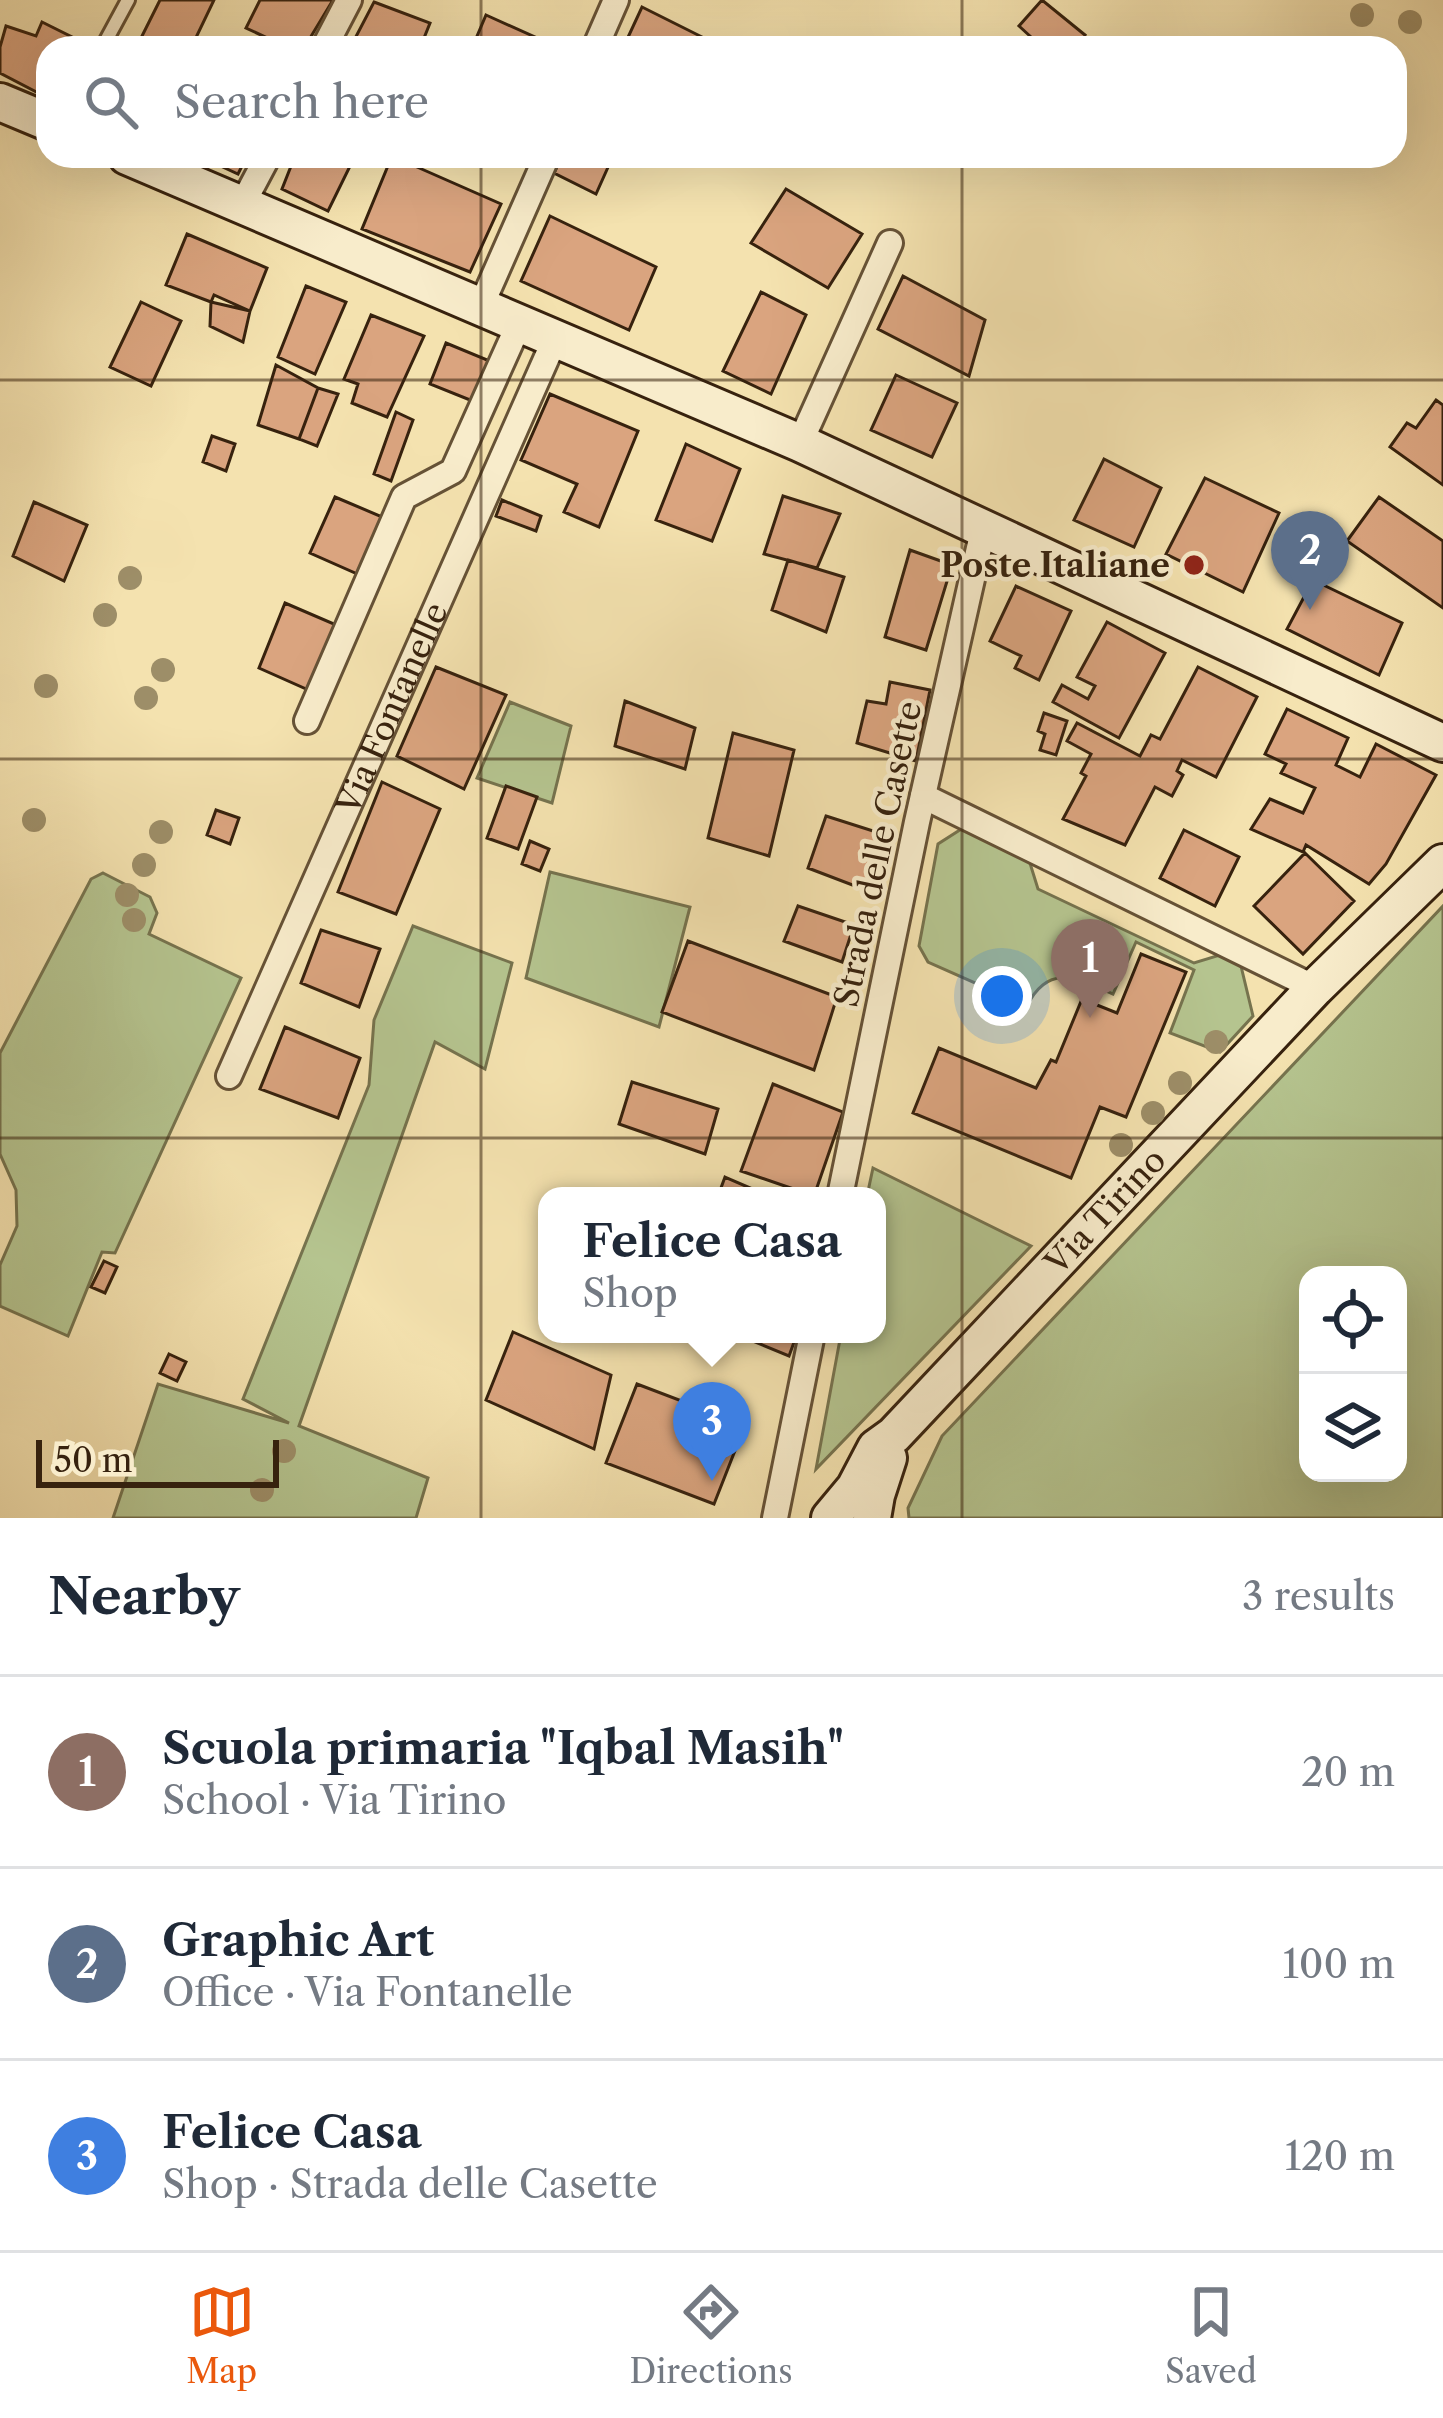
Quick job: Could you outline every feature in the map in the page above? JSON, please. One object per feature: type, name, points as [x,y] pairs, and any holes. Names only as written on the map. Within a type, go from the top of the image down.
[{"type":"street","points":[[330,36],[350,0]]},
{"type":"street","points":[[600,36],[616,0]]},
{"type":"street","points":[[0,101],[36,117]]},
{"type":"street","points":[[156,168],[800,443],[1443,743]]},
{"type":"street","points":[[242,205],[262,168]]},
{"type":"street","points":[[480,308],[542,168]]},
{"type":"street","points":[[800,443],[890,243]]},
{"type":"street","points":[[307,721],[404,497],[453,471],[519,324]]},
{"type":"street","name":"Via Fontanelle","points":[[229,1076],[555,339]]},
{"type":"street","name":"Strada delle Casette","points":[[842,1187],[984,526]]},
{"type":"street","points":[[923,796],[1316,988]]},
{"type":"street","name":"Via Tirino","points":[[830,1518],[855,1488],[876,1448],[894,1435],[1316,988],[1443,863]]},
{"type":"street","points":[[775,1518],[810,1343]]},
{"type":"street","name":"Via Tirino","points":[[872,1518],[894,1435]]},
{"type":"lane","points":[[108,36],[128,0]]},
{"type":"green space","points":[[510,702],[571,726],[552,803],[477,778]]},
{"type":"green space","points":[[963,828],[1029,860],[1038,889],[1194,963],[1223,954],[1240,962],[1253,1016],[1220,1052],[1170,1033],[1194,970],[1136,942],[1113,994],[1076,980],[1055,979],[1045,983],[1027,1006],[928,962],[919,946],[938,844]]},
{"type":"green space","points":[[550,872],[690,907],[659,1027],[526,978]]},
{"type":"green space","points":[[103,873],[150,897],[157,913],[149,934],[241,978],[115,1253],[102,1252],[68,1336],[0,1306],[0,1265],[17,1226],[16,1190],[0,1154],[0,1053],[91,879]]},
{"type":"green space","points":[[1443,906],[1443,1518],[909,1518],[908,1508],[942,1436]]},
{"type":"green space","points":[[413,926],[512,963],[485,1069],[435,1042],[299,1426],[428,1478],[416,1518],[113,1518],[158,1384],[289,1423],[243,1399],[369,1085],[374,1020]]},
{"type":"green space","points":[[873,1168],[1031,1246],[816,1469],[839,1343],[886,1343],[886,1187],[869,1187]]},
{"type":"building","points":[[160,0],[214,0],[197,36],[142,36]]},
{"type":"building","points":[[260,0],[333,0],[311,36],[263,36],[246,28]]},
{"type":"building","points":[[1042,0],[1085,35],[1030,36],[1019,26]]},
{"type":"building","points":[[374,2],[430,23],[425,36],[356,36]]},
{"type":"building","points":[[642,7],[700,36],[629,36]]},
{"type":"building","points":[[486,15],[533,36],[477,36]]},
{"type":"building","points":[[42,22],[70,36],[36,36]]},
{"type":"building","points":[[6,26],[36,36],[36,92],[0,73]]},
{"type":"building","points":[[290,168],[349,168],[328,211],[282,189]]},
{"type":"building","points":[[387,168],[419,168],[501,204],[470,272],[362,229]]},
{"type":"building","points":[[556,168],[608,168],[596,194],[554,173]]},
{"type":"building","points":[[786,189],[862,234],[828,288],[751,243]]},
{"type":"building","points":[[550,216],[656,267],[629,330],[521,281]]},
{"type":"building","points":[[187,234],[267,268],[250,311],[214,295],[211,302],[166,285]]},
{"type":"building","points":[[903,276],[985,320],[969,376],[878,329]]},
{"type":"building","points":[[306,286],[346,302],[315,374],[278,357]]},
{"type":"building","points":[[761,292],[806,315],[771,394],[723,371]]},
{"type":"building","points":[[141,302],[181,321],[151,386],[110,367]]},
{"type":"building","points":[[211,302],[250,311],[243,342],[210,326]]},
{"type":"building","points":[[371,315],[424,336],[387,417],[352,403],[358,384],[344,379]]},
{"type":"building","points":[[446,343],[497,364],[480,404],[430,384]]},
{"type":"building","points":[[276,365],[318,388],[299,439],[258,425]]},
{"type":"building","points":[[896,375],[957,403],[932,457],[871,430]]},
{"type":"building","points":[[318,388],[338,394],[317,446],[299,439]]},
{"type":"building","points":[[550,394],[638,431],[599,527],[564,512],[577,484],[521,460]]},
{"type":"building","points":[[1436,400],[1443,405],[1443,485],[1390,447],[1407,423],[1416,428]]},
{"type":"building","points":[[396,412],[413,420],[391,481],[374,474]]},
{"type":"building","points":[[212,436],[235,444],[226,471],[203,462]]},
{"type":"building","points":[[686,444],[740,469],[712,541],[656,520]]},
{"type":"building","points":[[1104,459],[1161,488],[1134,547],[1074,520]]},
{"type":"building","points":[[1205,478],[1279,513],[1243,592],[1166,554]]},
{"type":"building","points":[[783,496],[840,514],[817,568],[764,554]]},
{"type":"building","points":[[335,497],[387,519],[362,576],[310,553]]},
{"type":"building","points":[[1379,497],[1443,541],[1443,608],[1347,541]]},
{"type":"building","points":[[502,500],[541,516],[536,531],[496,516]]},
{"type":"building","points":[[34,502],[87,525],[64,581],[13,556]]},
{"type":"building","points":[[910,550],[952,565],[926,650],[885,637]]},
{"type":"building","points":[[788,560],[844,577],[826,632],[772,610]]},
{"type":"building","points":[[1313,580],[1402,623],[1379,675],[1287,629]]},
{"type":"building","points":[[1016,586],[1071,611],[1039,680],[1015,668],[1021,656],[990,641]]},
{"type":"building","points":[[285,603],[341,627],[313,692],[259,668]]},
{"type":"building","points":[[1107,622],[1165,653],[1119,738],[1053,702],[1062,685],[1088,699],[1095,686],[1077,677]]},
{"type":"building","points":[[436,667],[506,695],[464,789],[397,756]]},
{"type":"building","points":[[1198,667],[1257,697],[1216,777],[1182,760],[1177,771],[1183,775],[1172,796],[1155,787],[1125,845],[1063,819],[1086,776],[1081,773],[1091,754],[1067,741],[1077,723],[1140,756],[1151,735],[1160,739]]},
{"type":"building","points":[[890,682],[930,690],[916,761],[857,743],[867,701],[886,704]]},
{"type":"building","points":[[625,701],[695,728],[685,769],[615,746]]},
{"type":"building","points":[[1287,709],[1348,738],[1336,765],[1360,777],[1376,744],[1436,775],[1386,864],[1369,884],[1306,845],[1303,852],[1251,829],[1270,799],[1303,813],[1315,788],[1281,773],[1286,764],[1265,754]]},
{"type":"building","points":[[1044,713],[1067,721],[1056,755],[1040,750],[1045,734],[1038,731]]},
{"type":"building","points":[[733,733],[794,750],[769,856],[708,838]]},
{"type":"building","points":[[382,782],[440,809],[396,914],[338,892]]},
{"type":"building","points":[[506,786],[537,797],[518,849],[487,838]]},
{"type":"building","points":[[216,810],[239,818],[230,844],[207,835]]},
{"type":"building","points":[[826,816],[892,837],[876,894],[808,868]]},
{"type":"building","points":[[1184,830],[1239,857],[1215,906],[1160,878]]},
{"type":"building","points":[[530,841],[549,849],[540,871],[522,864]]},
{"type":"building","points":[[1305,853],[1354,901],[1303,954],[1254,906]]},
{"type":"building","points":[[798,906],[854,925],[842,962],[784,941]]},
{"type":"building","points":[[321,930],[380,949],[359,1007],[301,983]]},
{"type":"building","points":[[688,941],[837,997],[814,1070],[662,1012]]},
{"type":"building","points":[[1141,954],[1186,972],[1126,1117],[1100,1107],[1071,1178],[913,1113],[939,1048],[1036,1088],[1051,1060],[1056,1062],[1082,999],[1117,1013]]},
{"type":"building","points":[[285,1027],[360,1058],[338,1118],[260,1089]]},
{"type":"building","points":[[632,1082],[718,1109],[705,1154],[619,1124]]},
{"type":"building","points":[[773,1084],[843,1112],[817,1187],[788,1187],[741,1171]]},
{"type":"building","points":[[725,1177],[748,1187],[721,1187]]},
{"type":"building","points":[[104,1261],[117,1267],[105,1293],[91,1287]]},
{"type":"building","points":[[513,1332],[611,1375],[594,1449],[486,1400]]},
{"type":"building","points":[[758,1343],[794,1343],[789,1356]]},
{"type":"building","points":[[169,1354],[186,1362],[177,1381],[160,1373]]},
{"type":"building","points":[[637,1384],[745,1425],[714,1504],[606,1463]]},
{"type":"place","name":"Poste Italiane","points":[[1194,565]]},
{"type":"place","name":"Graphic Art","points":[[1310,610]]},
{"type":"place","name":"Scuola primaria \"Iqbal Masih\"","points":[[1090,1018]]},
{"type":"place","name":"Felice Casa","points":[[712,1481]]}]
